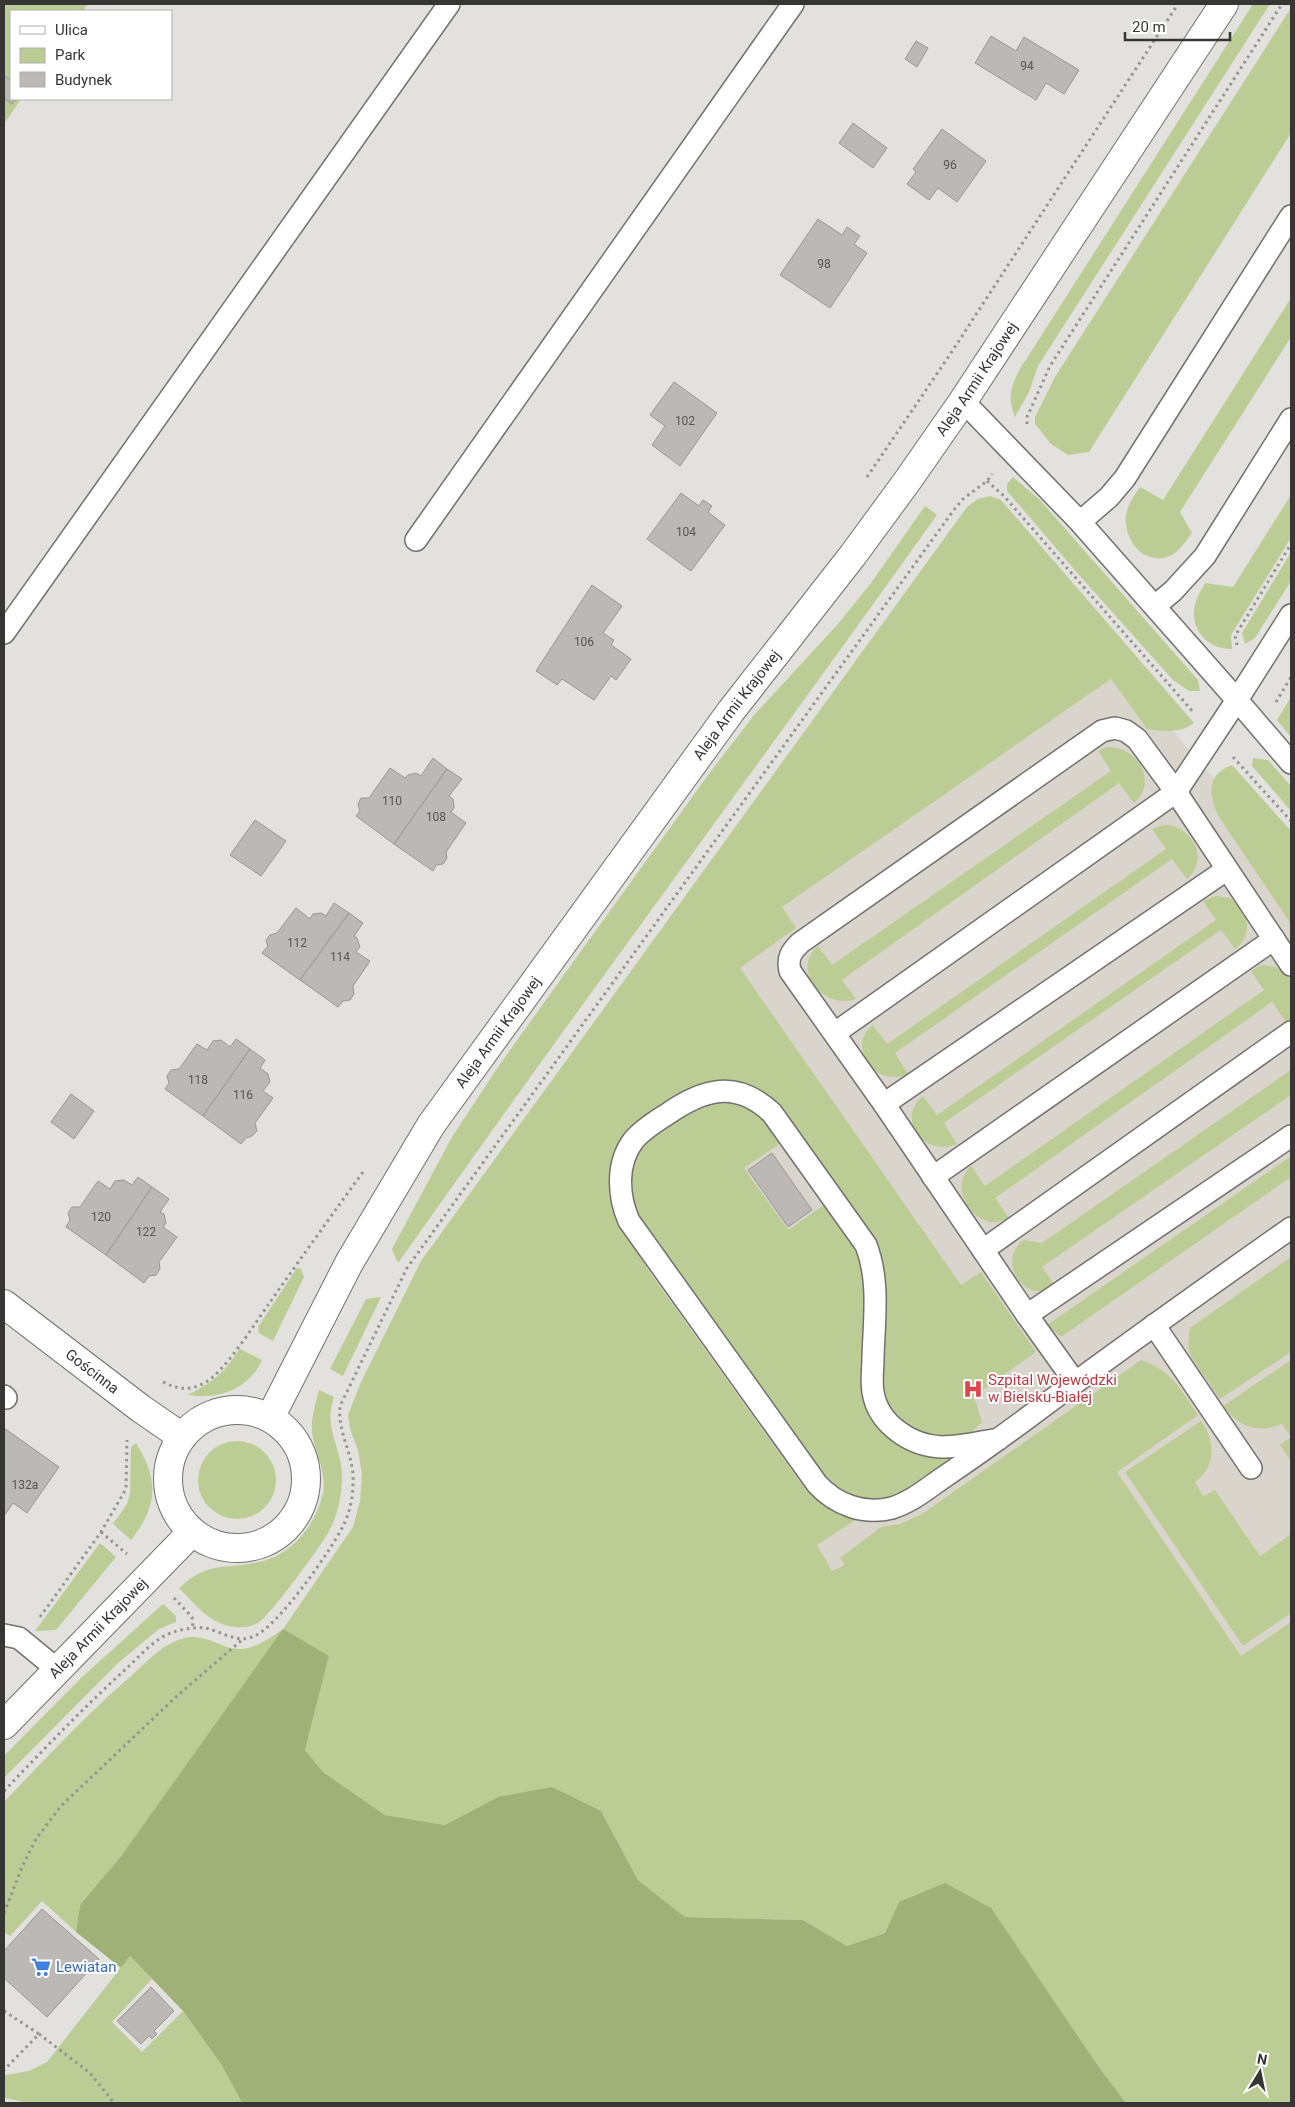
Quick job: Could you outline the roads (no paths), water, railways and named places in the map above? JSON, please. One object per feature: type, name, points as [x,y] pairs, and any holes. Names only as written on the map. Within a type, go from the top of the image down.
[{"type":"street","name":"Aleja Armii Krajowej","points":[[270,1418],[349,1263],[431,1124],[731,711],[853,555],[963,401],[1224,4]]},
{"type":"street","name":"Gościnna","points":[[4,1304],[140,1408],[182,1437]]},
{"type":"street","points":[[232,1410],[252,1411],[270,1418],[287,1431],[299,1448],[306,1468],[306,1489],[300,1510],[288,1526],[271,1540],[251,1547],[230,1548],[210,1542],[192,1532],[180,1519],[172,1503],[168,1486],[168,1468],[173,1452],[182,1437],[196,1423],[213,1414],[232,1410]]},
{"type":"street","name":"Aleja Armii Krajowej","points":[[4,1725],[192,1532]]},
{"type":"lane","points":[[4,633],[449,4]]},
{"type":"lane","points":[[416,540],[794,4]]},
{"type":"lane","points":[[1080,522],[1109,497],[1125,478],[1291,216]]},
{"type":"lane","points":[[963,401],[1080,522],[1291,763]]},
{"type":"lane","points":[[1155,606],[1179,586],[1204,556],[1291,419]]},
{"type":"lane","points":[[835,1033],[1176,792],[1291,615]]},
{"type":"lane","points":[[1075,1382],[1027,1315],[835,1033],[790,971],[788,961],[791,952],[808,937],[1102,730],[1115,728],[1126,731],[1137,739],[1176,792],[1291,966]]},
{"type":"lane","points":[[884,1104],[1226,870]]},
{"type":"lane","points":[[933,1177],[1274,939]]},
{"type":"lane","points":[[983,1250],[1291,1032]]},
{"type":"lane","points":[[999,1439],[940,1447],[911,1439],[889,1424],[882,1416],[873,1392],[876,1284],[866,1245],[772,1113],[763,1104],[738,1093],[724,1090],[710,1092],[696,1096],[679,1105],[643,1131],[633,1141],[626,1153],[620,1180],[622,1207],[629,1221],[811,1476],[826,1494],[844,1504],[858,1508],[878,1510],[907,1503],[999,1439],[1154,1324],[1291,1228]]},
{"type":"lane","points":[[1027,1315],[1291,1136]]},
{"type":"lane","points":[[1154,1324],[1251,1468]]},
{"type":"lane","points":[[13,1638],[58,1670]]},
{"type":"place","name":"Szpital Wojewódzki w Bielsku-Białej","points":[[973,1389]]},
{"type":"place","name":"Lewiatan","points":[[41,1967]]}]
